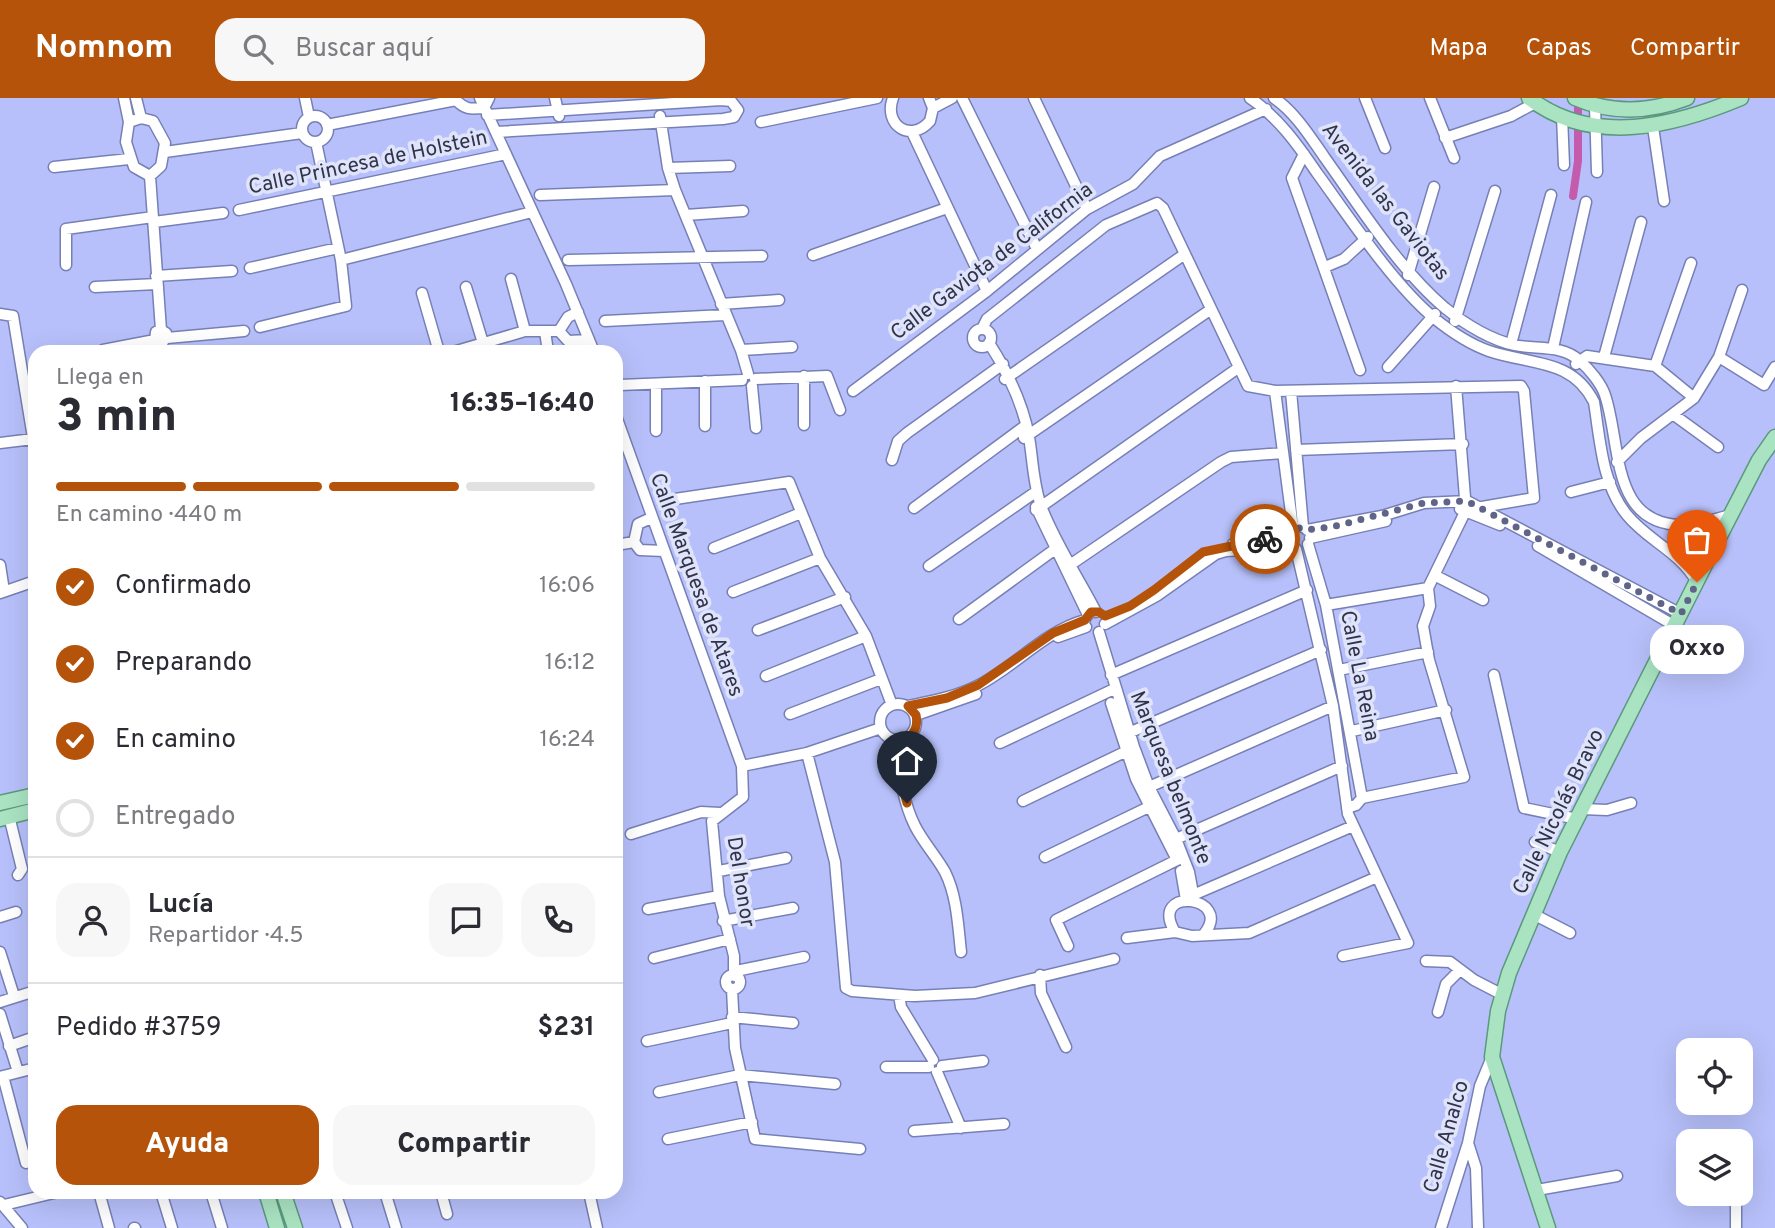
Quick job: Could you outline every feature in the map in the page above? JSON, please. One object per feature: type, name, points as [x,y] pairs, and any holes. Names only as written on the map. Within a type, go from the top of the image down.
[{"type":"main road","points":[[1587,103],[1631,110],[1687,98]]},
{"type":"main road","points":[[1532,101],[1565,117],[1591,124],[1653,127],[1688,119],[1731,100]]},
{"type":"main road","name":"Calle Nicolás Bravo","points":[[1548,1228],[1492,1057],[1503,995],[1533,914],[1560,852],[1759,460],[1775,437]]},
{"type":"main road","points":[[0,803],[28,797]]},
{"type":"main road","points":[[4,817],[28,812]]},
{"type":"main road","points":[[268,1199],[277,1228]]},
{"type":"main road","points":[[285,1199],[295,1228]]},
{"type":"street","points":[[124,98],[132,124]]},
{"type":"street","points":[[136,98],[129,159],[141,173],[150,176]]},
{"type":"street","points":[[305,98],[309,117]]},
{"type":"street","points":[[555,98],[561,126]]},
{"type":"street","points":[[761,122],[877,98]]},
{"type":"street","points":[[912,132],[930,121],[931,103],[952,98]]},
{"type":"street","points":[[962,98],[1037,249]]},
{"type":"street","points":[[1034,98],[1087,209]]},
{"type":"street","points":[[1250,98],[1268,111]]},
{"type":"street","name":"Avenida las Gaviotas","points":[[1274,98],[1295,120],[1376,228],[1442,306],[1457,317],[1514,345],[1550,348],[1579,359]]},
{"type":"street","points":[[1365,98],[1385,148]]},
{"type":"street","points":[[1430,98],[1454,158]]},
{"type":"street","points":[[327,125],[456,99],[463,108],[485,105],[558,112],[622,102],[658,106],[689,100],[731,101],[738,110],[734,117],[496,132]]},
{"type":"street","points":[[689,100],[693,120]]},
{"type":"street","points":[[858,101],[891,103],[898,127],[912,132],[987,291]]},
{"type":"street","points":[[1445,138],[1511,116],[1532,101]]},
{"type":"street","points":[[622,102],[626,124]]},
{"type":"street","points":[[1587,103],[1597,172]]},
{"type":"street","points":[[485,105],[591,345]]},
{"type":"street","points":[[658,106],[668,168],[741,350],[749,380],[756,428]]},
{"type":"street","name":"Calle Gaviota de California","points":[[853,391],[987,291],[1087,209],[1133,184],[1160,156],[1268,111]]},
{"type":"street","name":"Avenida las Gaviotas","points":[[1268,111],[1304,154],[1366,240],[1432,317],[1470,343],[1517,359],[1570,372]]},
{"type":"street","points":[[165,152],[302,134],[311,142],[317,142],[327,134],[327,125],[323,119],[309,117],[304,121],[302,134]]},
{"type":"street","points":[[1564,165],[1565,117]]},
{"type":"street","points":[[132,124],[153,121],[161,131],[165,152],[162,166],[150,176]]},
{"type":"street","points":[[1653,127],[1664,201]]},
{"type":"street","points":[[260,327],[346,306],[341,260],[317,142]]},
{"type":"street","name":"Calle Princesa de HoIstein","points":[[239,210],[506,154]]},
{"type":"street","points":[[1304,154],[1292,178],[1360,370]]},
{"type":"street","points":[[54,167],[129,159]]},
{"type":"street","points":[[668,168],[730,166]]},
{"type":"street","points":[[150,176],[161,336]]},
{"type":"street","points":[[1402,283],[1411,271],[1434,187]]},
{"type":"street","points":[[540,195],[675,190]]},
{"type":"street","points":[[1449,329],[1457,317],[1495,191]]},
{"type":"street","points":[[1514,345],[1551,195]]},
{"type":"street","points":[[1550,348],[1587,202]]},
{"type":"street","name":"Calle Gaviota de California","points":[[982,329],[987,319],[1106,225],[1157,203],[1163,208],[1185,254]]},
{"type":"street","points":[[813,255],[947,208]]},
{"type":"street","points":[[686,215],[743,211]]},
{"type":"street","points":[[341,260],[532,212]]},
{"type":"street","points":[[66,265],[65,231],[223,213]]},
{"type":"street","points":[[1604,357],[1642,222]]},
{"type":"street","points":[[1325,267],[1344,259],[1376,228]]},
{"type":"street","points":[[250,268],[338,248]]},
{"type":"street","points":[[1005,379],[1185,254],[1248,386],[1275,391],[1521,386],[1534,498],[1482,507],[1424,503],[1382,516],[1302,534],[1203,552],[1146,595],[1095,622]]},
{"type":"street","points":[[568,260],[702,255],[762,256]]},
{"type":"street","points":[[1655,366],[1691,263]]},
{"type":"street","points":[[95,287],[232,271]]},
{"type":"street","points":[[511,279],[525,331]]},
{"type":"street","points":[[466,287],[483,343]]},
{"type":"street","points":[[1617,462],[1641,438],[1694,398],[1718,357],[1742,290]]},
{"type":"street","points":[[422,293],[437,345]]},
{"type":"street","points":[[605,321],[723,310],[779,300]]},
{"type":"street","points":[[1388,367],[1442,306]]},
{"type":"street","points":[[914,508],[1210,310]]},
{"type":"street","points":[[559,331],[568,317],[578,313]]},
{"type":"street","points":[[0,314],[13,316],[28,408]]},
{"type":"street","name":"Marquesa belmonte","points":[[982,329],[990,335],[986,345],[1000,366],[1024,432],[1039,508],[1095,622],[1111,675],[1111,690]]},
{"type":"street","points":[[124,345],[161,336],[244,331]]},
{"type":"street","points":[[476,345],[525,331],[559,331],[568,341],[589,340]]},
{"type":"street","points":[[545,331],[547,345]]},
{"type":"street","points":[[498,338],[499,345]]},
{"type":"street","points":[[741,350],[792,347]]},
{"type":"street","points":[[1579,359],[1604,357],[1655,366],[1694,398]]},
{"type":"street","points":[[1718,357],[1764,385],[1775,367]]},
{"type":"street","points":[[1579,359],[1570,372],[1594,402],[1610,482],[1626,514],[1664,545],[1697,582]]},
{"type":"street","points":[[1579,359],[1606,397],[1617,462],[1630,497],[1646,515],[1671,524],[1689,525],[1731,515]]},
{"type":"street","points":[[892,460],[894,449],[907,433],[1000,366]]},
{"type":"street","points":[[1039,508],[1238,368]]},
{"type":"street","points":[[804,376],[804,425]]},
{"type":"street","points":[[623,385],[828,377],[840,410]]},
{"type":"street","points":[[705,381],[705,426]]},
{"type":"street","points":[[656,384],[656,431]]},
{"type":"street","points":[[1347,808],[1356,806],[1362,798],[1464,778],[1423,626],[1430,606],[1428,588],[1467,506],[1456,386]]},
{"type":"street","name":"Calle La Reina","points":[[1275,391],[1283,453],[1302,534],[1326,605],[1352,731],[1362,798]]},
{"type":"street","name":"Calle La Reina","points":[[1291,391],[1302,534],[1294,548],[1307,590],[1333,706],[1347,808],[1408,943],[1343,956]]},
{"type":"street","points":[[1674,415],[1718,447]]},
{"type":"street","name":"Calle Marquesa de Atares","points":[[623,436],[743,766]]},
{"type":"street","points":[[0,443],[28,445]]},
{"type":"street","points":[[1296,450],[1463,444]]},
{"type":"street","points":[[1068,567],[1221,462],[1231,457],[1283,453]]},
{"type":"street","points":[[676,499],[789,482],[820,558],[866,636],[892,705]]},
{"type":"street","points":[[1571,492],[1610,482]]},
{"type":"street","points":[[929,566],[1034,493]]},
{"type":"street","points":[[1467,506],[1563,555]]},
{"type":"street","points":[[1482,507],[1578,565],[1678,620]]},
{"type":"street","points":[[714,548],[801,513]]},
{"type":"street","points":[[651,518],[638,524],[634,542],[640,550],[664,551]]},
{"type":"street","points":[[892,705],[912,711],[978,685],[1053,633],[1095,622],[1158,595],[1206,558],[1226,551],[1294,548],[1302,534]]},
{"type":"street","points":[[623,544],[634,542]]},
{"type":"street","points":[[958,619],[1057,547]]},
{"type":"street","points":[[733,592],[820,558]]},
{"type":"street","points":[[0,565],[2,592],[28,583]]},
{"type":"street","points":[[1436,576],[1483,600]]},
{"type":"street","points":[[1326,605],[1428,588]]},
{"type":"street","points":[[1111,675],[1307,590]]},
{"type":"street","points":[[758,630],[845,597]]},
{"type":"street","name":"Marquesa belmonte","points":[[1095,622],[1111,690],[1130,749],[1180,858]]},
{"type":"street","points":[[766,676],[866,636]]},
{"type":"street","points":[[1125,735],[1321,650]]},
{"type":"street","points":[[1339,670],[1428,652]]},
{"type":"street","points":[[1494,675],[1521,804],[1528,810],[1579,814],[1631,803]]},
{"type":"street","points":[[790,714],[881,679]]},
{"type":"street","points":[[1000,743],[1111,690]]},
{"type":"street","points":[[892,705],[881,714],[881,728],[895,741],[901,781],[914,824],[945,873],[957,910],[961,952]]},
{"type":"street","points":[[1149,787],[1333,706]]},
{"type":"street","points":[[1352,731],[1446,710]]},
{"type":"street","points":[[895,741],[912,734],[917,726],[912,711]]},
{"type":"street","points":[[743,766],[807,753],[881,728]]},
{"type":"street","points":[[1023,801],[1130,749]]},
{"type":"street","name":"Marquesa belmonte","points":[[1130,749],[1136,779],[1176,839],[1191,898]]},
{"type":"street","points":[[807,753],[835,862],[846,988],[852,991],[915,996],[975,993],[1114,959]]},
{"type":"street","name":"Del honor","points":[[732,1020],[732,989],[727,979],[735,973],[719,896],[719,871],[712,821],[743,797],[743,766]]},
{"type":"street","points":[[1176,839],[1342,766]]},
{"type":"street","points":[[1045,857],[1154,804]]},
{"type":"street","points":[[631,834],[701,812],[720,813]]},
{"type":"street","points":[[4,817],[22,869],[18,875]]},
{"type":"street","points":[[1175,932],[1170,919],[1171,911],[1179,902],[1353,826]]},
{"type":"street","points":[[1535,842],[1560,852]]},
{"type":"street","points":[[719,871],[786,858]]},
{"type":"street","points":[[1068,946],[1056,920],[1180,858]]},
{"type":"street","points":[[1127,938],[1175,932],[1192,936],[1249,933],[1377,877]]},
{"type":"street","points":[[648,909],[719,896]]},
{"type":"street","points":[[1191,898],[1202,904],[1207,914],[1209,922],[1204,934]]},
{"type":"street","points":[[723,920],[793,908]]},
{"type":"street","points":[[0,917],[16,912]]},
{"type":"street","points":[[1533,914],[1570,933]]},
{"type":"street","points":[[654,958],[730,939]]},
{"type":"street","points":[[0,951],[14,996]]},
{"type":"street","points":[[735,973],[804,957]]},
{"type":"street","points":[[1426,961],[1450,962],[1503,995]]},
{"type":"street","points":[[1438,1012],[1446,984],[1460,970]]},
{"type":"street","points":[[1040,975],[1041,993],[1066,1047]]},
{"type":"street","points":[[1028,978],[1032,987],[1041,993]]},
{"type":"street","points":[[0,1002],[28,992]]},
{"type":"street","points":[[899,995],[901,1007],[907,1012],[935,1066],[961,1128]]},
{"type":"street","points":[[907,1012],[914,1006],[915,996]]},
{"type":"street","points":[[0,1014],[18,1072]]},
{"type":"street","points":[[732,1020],[740,1075],[755,1139],[860,1149]]},
{"type":"street","points":[[647,1041],[732,1020],[793,1023]]},
{"type":"street","points":[[9,1046],[28,1039]]},
{"type":"street","name":"Calle Analco","points":[[1441,1228],[1468,1143],[1480,1086],[1492,1057]]},
{"type":"street","points":[[886,1068],[983,1061]]},
{"type":"street","points":[[26,1163],[1,1077],[28,1070]]},
{"type":"street","points":[[659,1092],[740,1075],[835,1084]]},
{"type":"street","points":[[668,1139],[752,1122]]},
{"type":"street","points":[[914,1131],[1004,1124]]},
{"type":"street","points":[[1468,1143],[1476,1168],[1478,1228]]},
{"type":"street","points":[[1537,1190],[1617,1176]]},
{"type":"street","points":[[22,1228],[4,1210],[37,1199]]},
{"type":"street","points":[[101,1199],[109,1228]]},
{"type":"street","points":[[163,1199],[172,1228]]},
{"type":"street","points":[[213,1199],[222,1228]]},
{"type":"street","points":[[337,1199],[347,1228]]},
{"type":"street","points":[[388,1199],[396,1228]]},
{"type":"street","points":[[443,1199],[447,1213]]},
{"type":"street","points":[[591,1199],[597,1228]]},
{"type":"street","points":[[1736,1206],[1736,1228]]},
{"type":"waterway","points":[[1573,196],[1578,161],[1578,98]]},
{"type":"way so far","points":[[1265,539],[1289,534],[1296,527],[1307,530],[1336,526],[1424,503],[1467,501],[1681,614],[1697,582]]},
{"type":"place","name":"Oxxo","points":[[1697,582]]},
{"type":"route","points":[[907,803],[895,741],[909,738],[917,726],[916,715],[908,706],[947,698],[978,685],[1053,633],[1085,620],[1091,612],[1099,612],[1105,616],[1130,606],[1203,552],[1225,545],[1265,539]]}]
